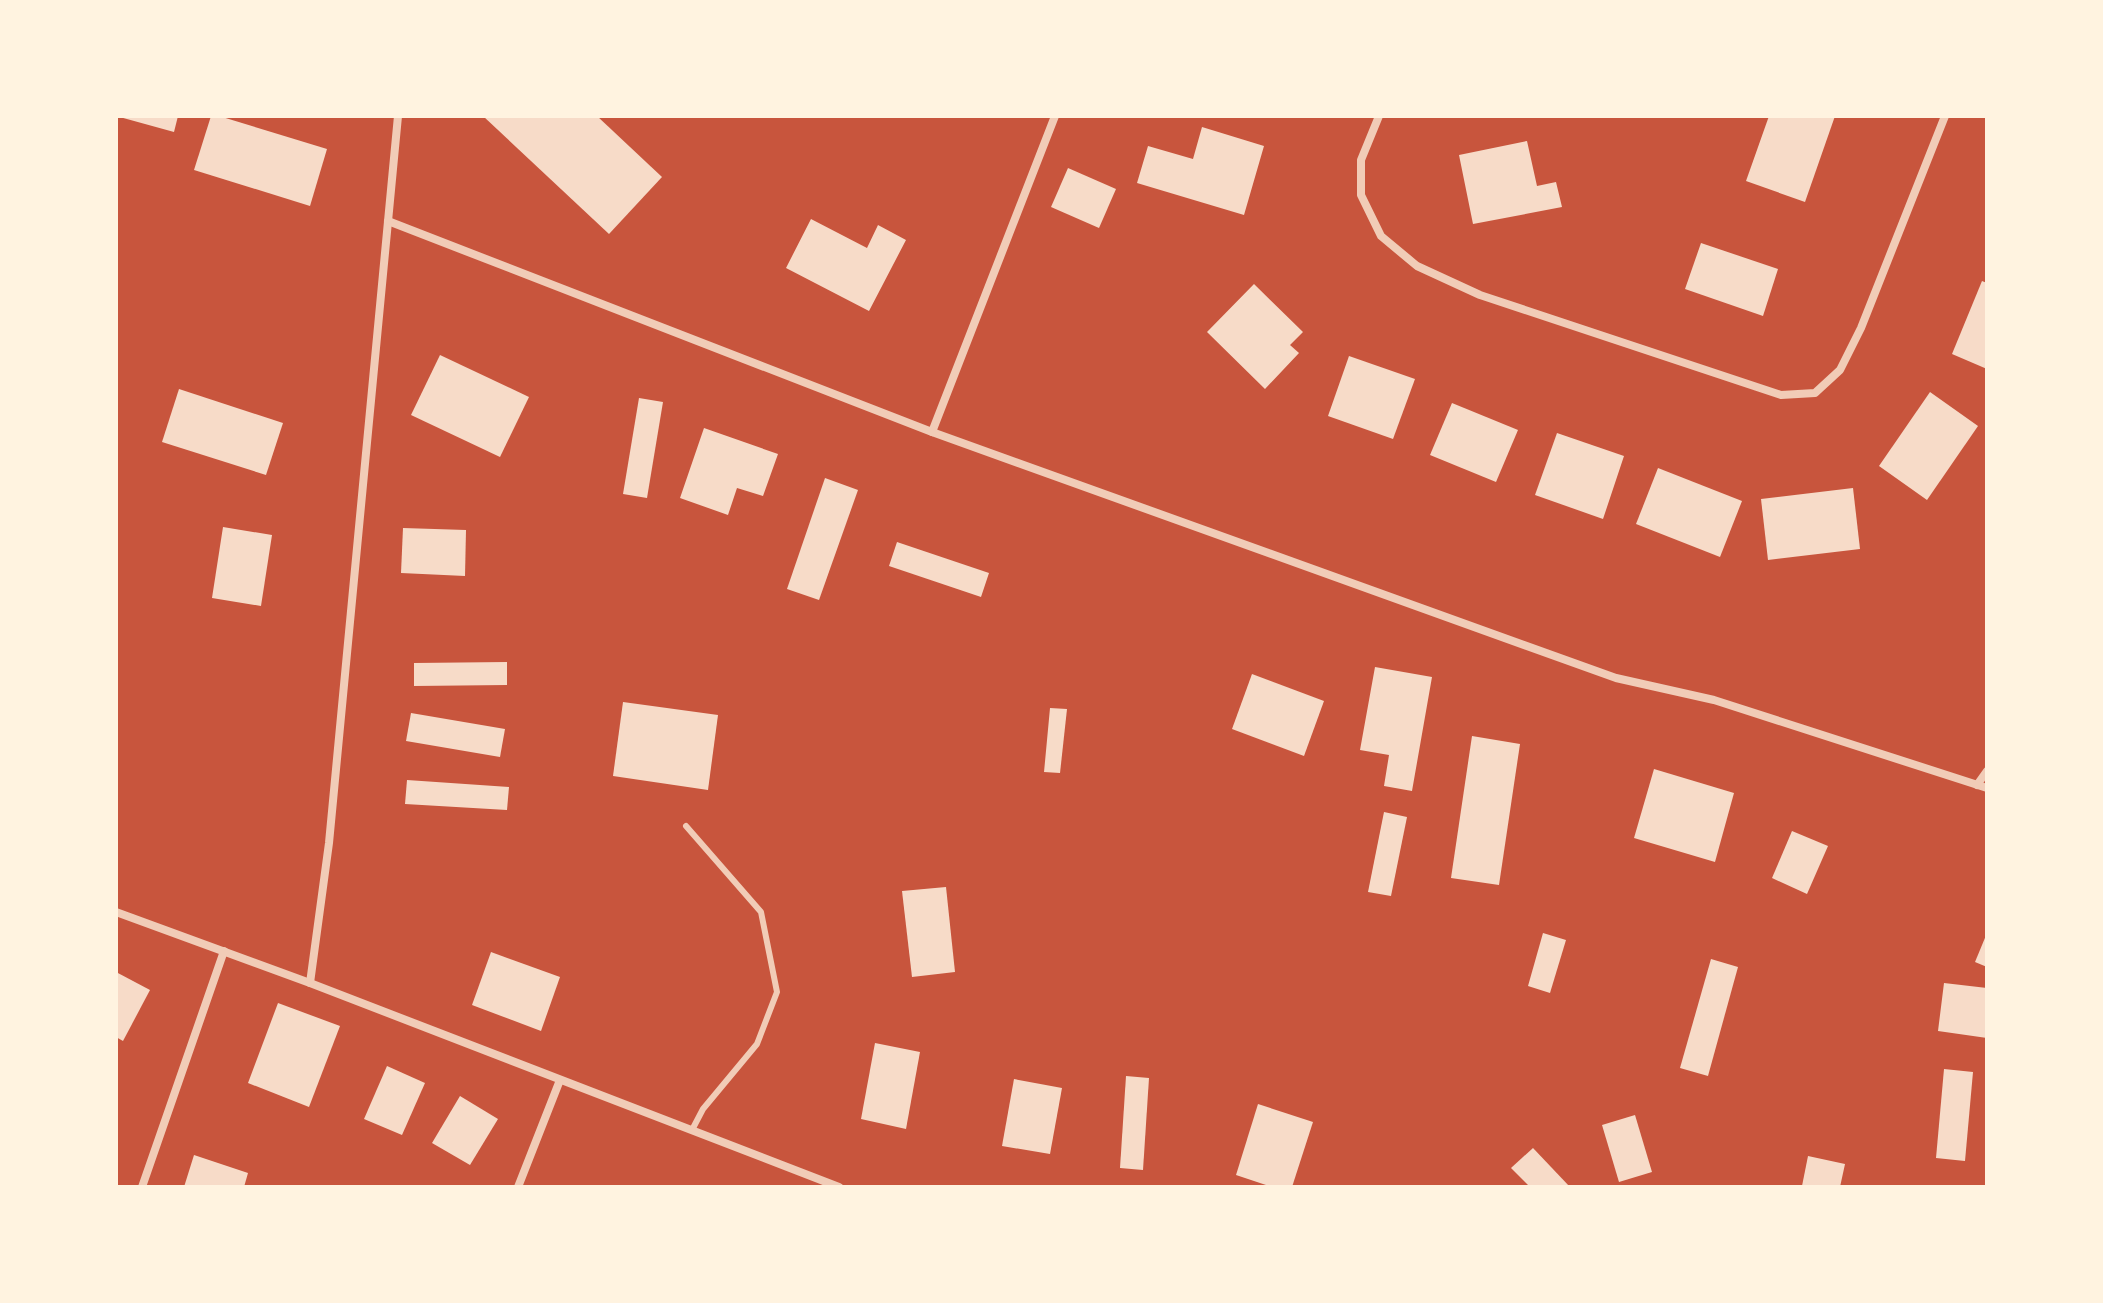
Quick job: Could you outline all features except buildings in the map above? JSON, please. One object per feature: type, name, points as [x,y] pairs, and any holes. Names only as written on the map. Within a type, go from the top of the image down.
[{"type":"street","points":[[310,983],[329,843],[398,116]]},
{"type":"street","points":[[932,432],[1055,116]]},
{"type":"street","points":[[1379,116],[1361,160],[1361,195],[1381,236],[1417,266],[1480,295],[1781,395],[1815,393],[1840,370],[1861,328],[1945,116]]},
{"type":"street","points":[[388,221],[932,432],[1616,678],[1714,700],[1987,788]]},
{"type":"street","points":[[1977,785],[1987,771]]},
{"type":"street","points":[[116,912],[310,983],[839,1187]]},
{"type":"street","points":[[142,1187],[224,951]]},
{"type":"street","points":[[518,1187],[560,1080]]},
{"type":"lane","points":[[686,826],[761,912],[777,992],[757,1044],[703,1109],[692,1130]]}]
